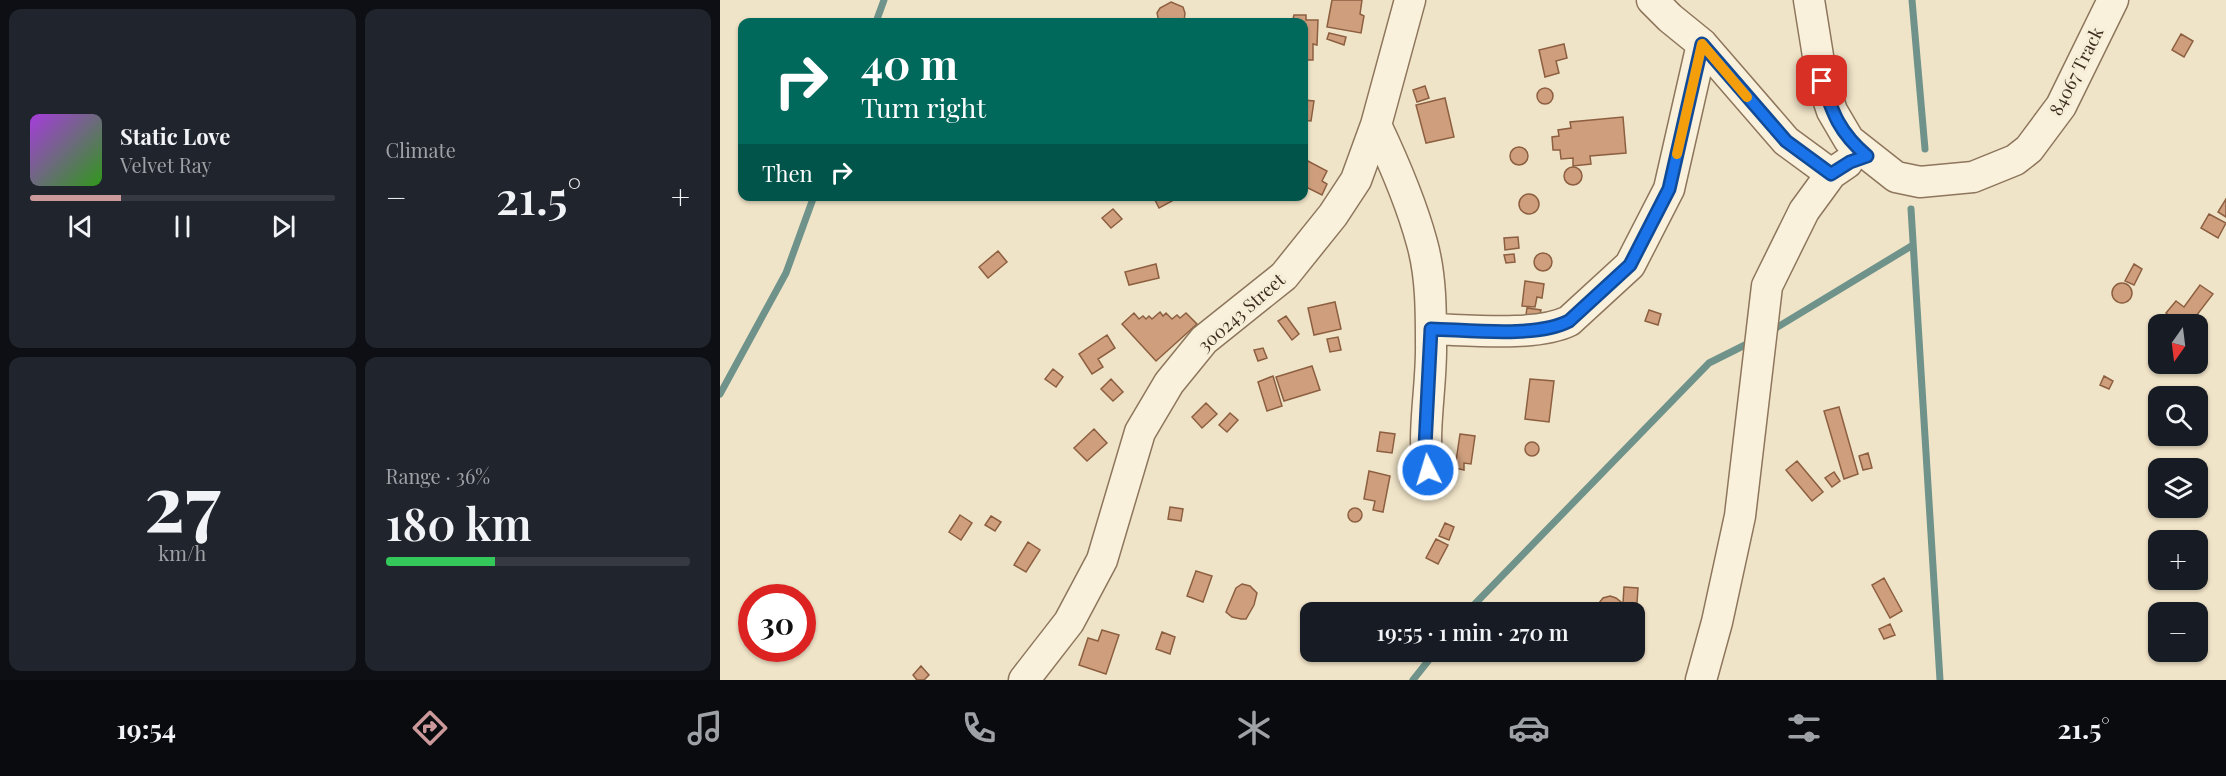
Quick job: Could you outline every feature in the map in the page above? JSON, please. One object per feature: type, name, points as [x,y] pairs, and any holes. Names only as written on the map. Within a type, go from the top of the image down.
[{"type":"street","name":"300243 Street","points":[[1024,680],[1069,622],[1102,560],[1140,432],[1169,382],[1204,340],[1284,276],[1333,215],[1356,180],[1376,124],[1410,0]]},
{"type":"street","points":[[1652,0],[1702,44],[1786,141],[1831,174]]},
{"type":"street","name":"84067 Track","points":[[1809,0],[1822,81],[1832,111],[1849,140],[1896,177],[1920,182],[1973,177],[2015,160],[2029,149],[2061,106],[2113,0]]},
{"type":"street","points":[[1431,329],[1533,330],[1558,327],[1569,321],[1630,265],[1669,189],[1702,44]]},
{"type":"street","points":[[1376,124],[1396,168],[1423,245],[1429,285],[1431,329],[1425,446],[1428,470]]},
{"type":"street","points":[[1701,680],[1717,622],[1740,516],[1767,285],[1804,211],[1831,174],[1850,162],[1867,156]]},
{"type":"building","points":[[1332,0],[1362,0],[1360,14],[1364,16],[1361,33],[1327,27]]},
{"type":"building","points":[[1171,2],[1183,7],[1184,18],[1158,18],[1157,13],[1160,8]]},
{"type":"building","points":[[1294,15],[1306,15],[1306,18],[1293,18]]},
{"type":"building","points":[[1308,20],[1318,20],[1317,45],[1313,44],[1313,60],[1308,60]]},
{"type":"building","points":[[1329,33],[1346,37],[1344,45],[1327,39]]},
{"type":"building","points":[[2181,34],[2193,41],[2184,57],[2172,50]]},
{"type":"building","points":[[1564,44],[1567,58],[1556,61],[1559,73],[1545,77],[1539,50]]},
{"type":"building","points":[[1425,86],[1429,98],[1417,102],[1413,90]]},
{"type":"building","points":[[1542,88],[1548,88],[1553,96],[1551,102],[1542,104],[1537,99],[1537,93]]},
{"type":"building","points":[[1445,98],[1454,137],[1426,143],[1416,105]]},
{"type":"building","points":[[1308,100],[1314,101],[1311,121],[1308,121]]},
{"type":"building","points":[[1623,117],[1626,153],[1590,156],[1591,164],[1573,166],[1573,158],[1561,159],[1560,150],[1553,150],[1552,137],[1559,136],[1558,130],[1571,128],[1570,122]]},
{"type":"building","points":[[1515,147],[1523,147],[1528,152],[1526,163],[1515,165],[1510,160],[1510,152]]},
{"type":"building","points":[[1308,161],[1327,171],[1322,181],[1327,184],[1322,195],[1308,188]]},
{"type":"building","points":[[1573,167],[1579,170],[1582,176],[1579,182],[1573,185],[1567,182],[1564,176],[1567,170]]},
{"type":"building","points":[[1529,194],[1536,197],[1539,204],[1536,211],[1529,214],[1522,211],[1519,204],[1522,197]]},
{"type":"building","points":[[2226,199],[2226,217],[2218,212]]},
{"type":"building","points":[[1156,201],[1172,201],[1159,208]]},
{"type":"building","points":[[1113,209],[1122,219],[1111,228],[1102,218]]},
{"type":"building","points":[[2209,214],[2226,223],[2218,238],[2201,228]]},
{"type":"building","points":[[1518,237],[1519,248],[1505,250],[1504,238]]},
{"type":"building","points":[[998,251],[1007,262],[988,278],[979,267]]},
{"type":"building","points":[[1543,253],[1549,256],[1552,262],[1549,268],[1543,271],[1537,268],[1534,262],[1537,256]]},
{"type":"building","points":[[1514,254],[1515,262],[1506,263],[1504,255]]},
{"type":"building","points":[[1156,264],[1159,278],[1129,285],[1125,272]]},
{"type":"building","points":[[2134,264],[2142,269],[2134,285],[2125,281]]},
{"type":"building","points":[[1525,281],[1544,284],[1542,298],[1537,297],[1535,307],[1522,306]]},
{"type":"building","points":[[2122,283],[2129,286],[2132,293],[2129,300],[2122,303],[2115,300],[2112,293],[2115,286]]},
{"type":"building","points":[[2200,285],[2213,294],[2198,314],[2166,313],[2176,301],[2184,307]]},
{"type":"building","points":[[1335,302],[1341,329],[1314,335],[1308,308]]},
{"type":"building","points":[[1527,308],[1541,310],[1538,323],[1525,321]]},
{"type":"building","points":[[1649,310],[1661,314],[1658,325],[1645,321]]},
{"type":"building","points":[[1160,312],[1163,316],[1166,313],[1172,319],[1177,315],[1180,318],[1186,313],[1197,324],[1156,361],[1122,324],[1134,313],[1139,319],[1143,316],[1146,319],[1149,316],[1152,319]]},
{"type":"building","points":[[1286,316],[1299,334],[1292,340],[1278,321]]},
{"type":"building","points":[[1107,335],[1115,348],[1098,359],[1103,367],[1092,374],[1079,354]]},
{"type":"building","points":[[1338,337],[1341,350],[1330,352],[1327,339]]},
{"type":"building","points":[[1263,348],[1267,358],[1258,361],[1254,350]]},
{"type":"building","points":[[1312,366],[1320,390],[1284,401],[1276,377]]},
{"type":"building","points":[[1053,369],[1063,377],[1056,387],[1045,379]]},
{"type":"building","points":[[1273,376],[1282,406],[1267,411],[1258,382]]},
{"type":"building","points":[[2104,376],[2113,381],[2109,389],[2100,385]]},
{"type":"building","points":[[1111,379],[1123,392],[1113,401],[1101,389]]},
{"type":"building","points":[[1530,379],[1554,381],[1549,422],[1525,419]]},
{"type":"building","points":[[1206,403],[1217,414],[1202,428],[1192,417]]},
{"type":"building","points":[[1839,407],[1858,474],[1844,479],[1824,411]]},
{"type":"building","points":[[1230,413],[1238,420],[1227,432],[1219,425]]},
{"type":"building","points":[[1094,429],[1107,443],[1087,461],[1074,448]]},
{"type":"building","points":[[1380,432],[1395,434],[1392,453],[1377,451]]},
{"type":"building","points":[[1460,434],[1475,436],[1471,464],[1464,463],[1464,470],[1455,468]]},
{"type":"building","points":[[1529,442],[1535,442],[1539,449],[1535,456],[1529,456],[1525,452],[1525,446]]},
{"type":"building","points":[[1868,453],[1872,468],[1863,470],[1859,456]]},
{"type":"building","points":[[1797,461],[1823,492],[1812,501],[1786,470]]},
{"type":"building","points":[[1369,471],[1390,476],[1383,512],[1373,510],[1375,501],[1364,499]]},
{"type":"building","points":[[1834,472],[1840,481],[1832,487],[1825,478]]},
{"type":"building","points":[[1170,507],[1183,509],[1181,521],[1168,519]]},
{"type":"building","points":[[1352,508],[1358,508],[1362,515],[1358,522],[1352,522],[1348,518],[1348,512]]},
{"type":"building","points":[[960,515],[972,523],[961,540],[949,532]]},
{"type":"building","points":[[991,516],[1001,522],[995,531],[985,525]]},
{"type":"building","points":[[1445,523],[1454,527],[1449,540],[1439,536]]},
{"type":"building","points":[[1436,539],[1448,545],[1438,564],[1426,558]]},
{"type":"building","points":[[1028,542],[1040,550],[1026,572],[1014,565]]},
{"type":"building","points":[[1196,571],[1212,576],[1203,602],[1187,596]]},
{"type":"building","points":[[1884,578],[1902,611],[1890,618],[1872,585]]},
{"type":"building","points":[[1242,584],[1250,586],[1257,593],[1254,605],[1246,619],[1232,617],[1226,612],[1236,588]]},
{"type":"building","points":[[1624,587],[1638,588],[1637,602],[1623,602]]},
{"type":"building","points":[[1610,596],[1621,602],[1600,602],[1603,598]]},
{"type":"building","points":[[1890,624],[1895,635],[1884,639],[1879,629]]},
{"type":"building","points":[[1102,630],[1119,635],[1106,674],[1079,665],[1088,638],[1098,641]]},
{"type":"building","points":[[1162,632],[1175,637],[1170,654],[1156,649]]},
{"type":"building","points":[[921,666],[929,675],[924,680],[917,680],[913,675]]},
{"type":"waterway","points":[[877,18],[884,0]]},
{"type":"waterway","points":[[1912,0],[1925,149]]},
{"type":"waterway","points":[[720,394],[786,273],[812,201]]},
{"type":"waterway","points":[[1911,209],[1940,680]]},
{"type":"waterway","points":[[1771,331],[1913,245]]},
{"type":"waterway","points":[[1477,602],[1709,363],[1753,341]]},
{"type":"waterway","points":[[1413,680],[1427,662]]},
{"type":"slow traffic","points":[[1677,154],[1702,44],[1747,97]]},
{"type":"route","points":[[1428,470],[1425,446],[1431,329],[1533,330],[1558,327],[1569,321],[1630,265],[1669,189],[1702,44],[1786,141],[1831,174],[1850,162],[1867,156],[1849,140],[1832,111],[1822,81]]}]
